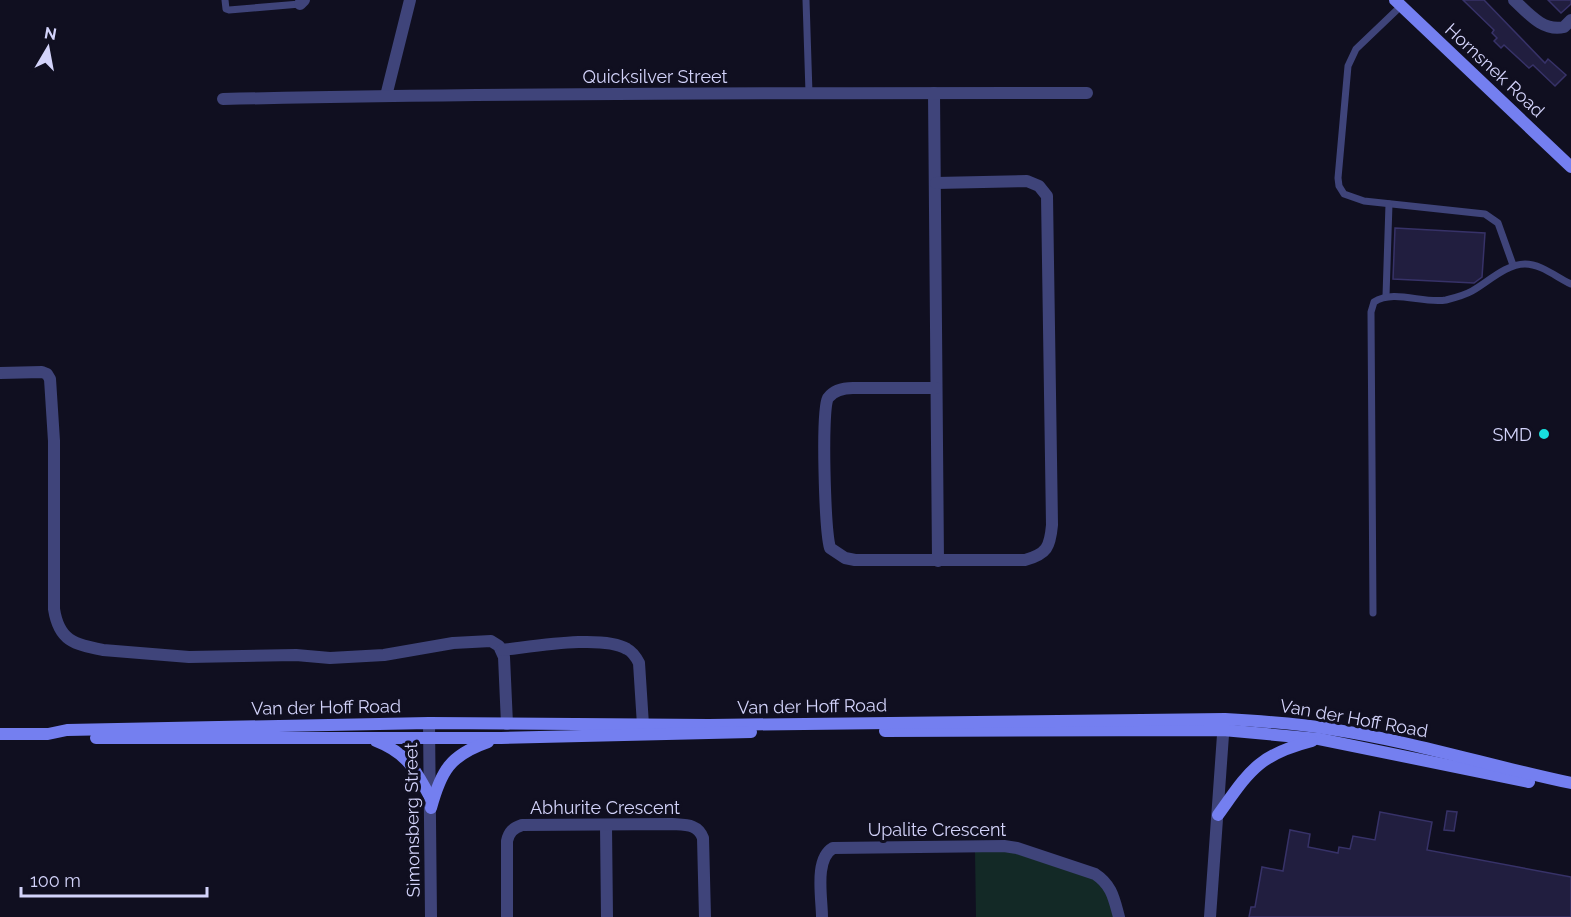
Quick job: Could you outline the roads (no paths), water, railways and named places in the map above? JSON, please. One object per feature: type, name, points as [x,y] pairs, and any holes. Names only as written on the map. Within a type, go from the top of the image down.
[{"type":"main road","name":"Hornsnek Road","points":[[1398,3],[1571,166]]},
{"type":"main road","name":"Van der Hoff Road","points":[[0,734],[48,734],[69,738],[430,739],[1224,724],[1272,721],[1390,740],[1571,783]]},
{"type":"main road","name":"Van der Hoff Road","points":[[48,734],[68,730],[429,723],[1224,724],[1319,739],[1571,791]]},
{"type":"main road","points":[[431,804],[438,783],[454,759],[474,747],[501,738]]},
{"type":"main road","points":[[370,739],[396,750],[409,761],[419,776],[431,804]]},
{"type":"main road","points":[[1218,815],[1240,783],[1260,763],[1287,748],[1319,739]]},
{"type":"street","points":[[386,96],[410,0]]},
{"type":"street","points":[[1514,0],[1541,24],[1551,28],[1564,27],[1571,20]]},
{"type":"street","name":"Quicksilver Street","points":[[223,99],[809,93],[1087,93]]},
{"type":"street","points":[[934,93],[938,561]]},
{"type":"street","points":[[936,183],[1027,181],[1039,186],[1047,196],[1052,525],[1049,545],[1038,556],[1025,560],[938,561],[844,558],[830,548],[825,521],[825,425],[826,406],[830,396],[840,390],[854,388],[936,388]]},
{"type":"street","points":[[0,373],[42,372],[50,379],[54,441],[54,609],[60,630],[66,637],[74,642],[103,650],[223,658],[283,655],[319,658],[370,656],[483,640],[495,643],[502,650],[507,724]]},
{"type":"street","points":[[502,650],[584,642],[612,644],[626,648],[634,654],[639,663],[643,725]]},
{"type":"street","name":"Simonsberg Street","points":[[429,723],[431,917]]},
{"type":"street","points":[[1210,917],[1224,724]]},
{"type":"street","name":"Abhurite Crescent","points":[[507,917],[508,834],[514,828],[522,825],[687,825],[696,827],[703,838],[705,917]]},
{"type":"street","points":[[606,826],[607,917]]},
{"type":"street","name":"Upalite Crescent","points":[[822,917],[821,867],[824,857],[833,848],[1004,846],[1024,850],[1095,874],[1112,890],[1119,917]]},
{"type":"lane","points":[[225,0],[226,9],[229,10],[302,2]]},
{"type":"lane","points":[[806,0],[809,93]]},
{"type":"lane","points":[[1398,3],[1356,49],[1348,66],[1339,186],[1344,194],[1353,199],[1476,212],[1493,218],[1498,223],[1513,265]]},
{"type":"lane","points":[[1386,297],[1389,204]]},
{"type":"lane","points":[[1373,613],[1371,312],[1374,302],[1386,297],[1445,300],[1469,293],[1513,265],[1527,264],[1537,267],[1571,284]]},
{"type":"place","name":"SMD","points":[[1544,434]]}]
